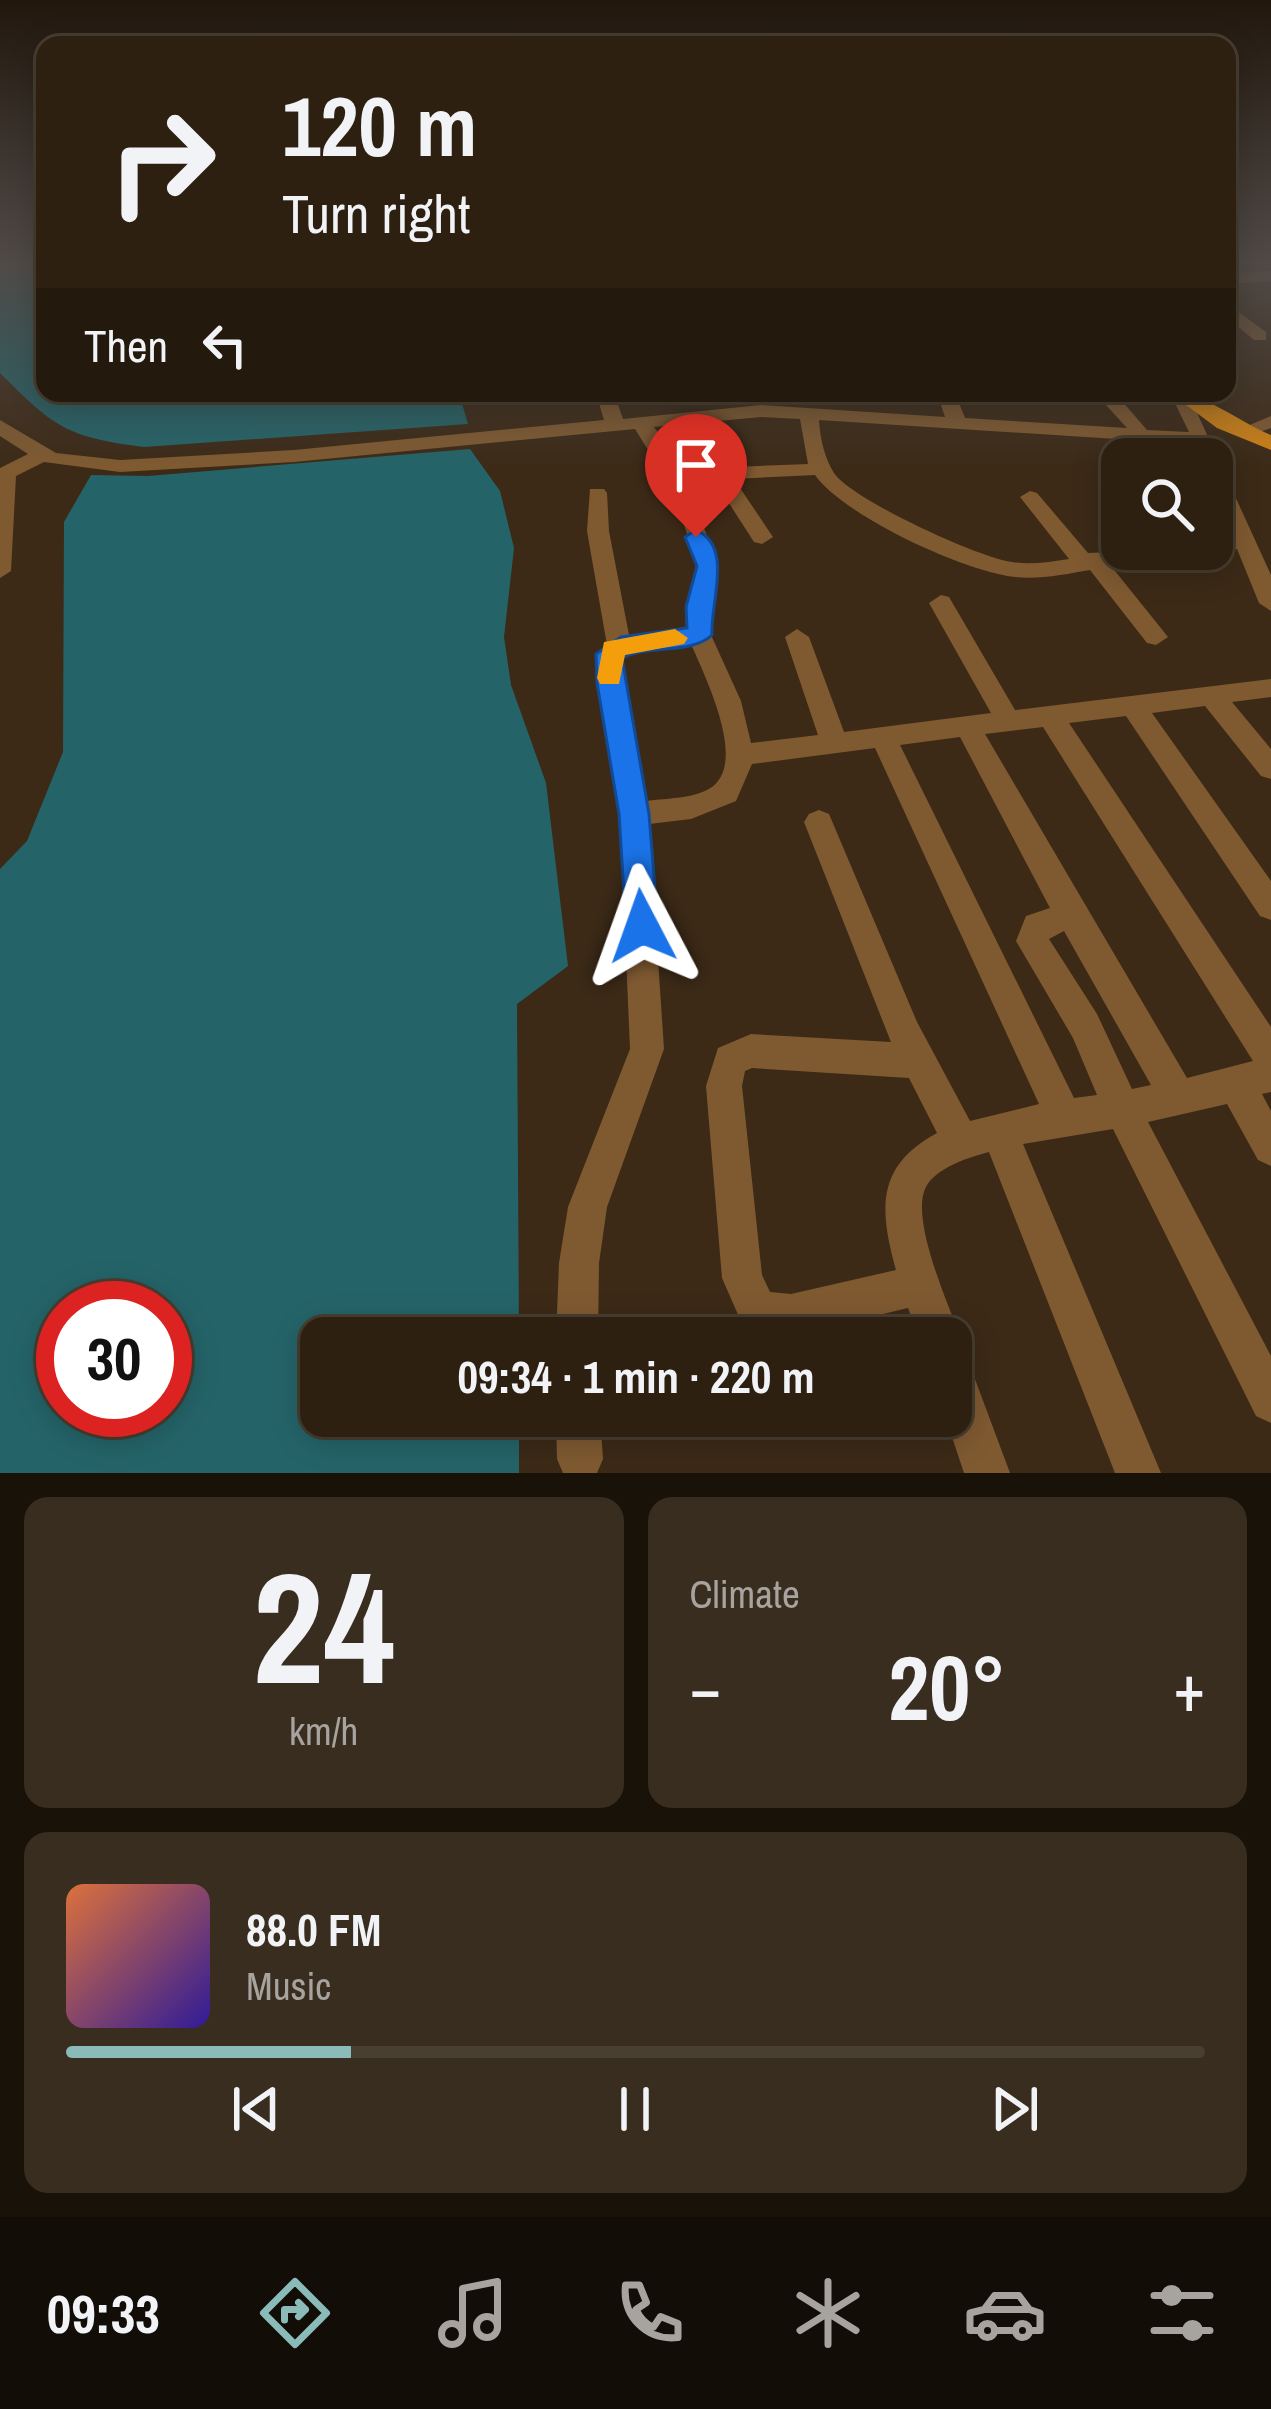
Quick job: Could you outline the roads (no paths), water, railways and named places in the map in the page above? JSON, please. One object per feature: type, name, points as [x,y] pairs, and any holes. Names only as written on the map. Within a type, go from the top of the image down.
[{"type":"main road","points":[[1195,402],[1271,443]]},
{"type":"street","points":[[1254,331],[1260,336]]},
{"type":"street","points":[[608,402],[615,424]]},
{"type":"street","points":[[0,426],[43,454],[86,465],[174,464],[638,422],[756,402],[958,426],[1146,438]]},
{"type":"street","points":[[949,402],[958,426]]},
{"type":"street","points":[[1114,402],[1142,437]]},
{"type":"street","points":[[1184,402],[1201,438]]},
{"type":"street","points":[[810,412],[810,436],[823,469],[831,484],[855,501],[982,563],[1011,570],[1101,558]]},
{"type":"street","points":[[638,422],[653,435],[667,467],[681,475],[823,469]]},
{"type":"street","points":[[1243,432],[1271,422]]},
{"type":"street","points":[[0,571],[6,473],[43,454]]},
{"type":"street","points":[[634,814],[691,807],[726,793],[735,779],[740,755],[722,684],[699,635],[698,607],[709,566],[687,513],[681,475]]},
{"type":"street","points":[[721,475],[762,537]]},
{"type":"street","points":[[597,493],[598,532],[620,645]]},
{"type":"street","points":[[1030,496],[1156,637]]},
{"type":"street","points":[[1233,514],[1271,603]]},
{"type":"street","points":[[1233,542],[1244,541]]},
{"type":"street","points":[[941,603],[1007,718]]},
{"type":"street","points":[[579,1317],[580,1259],[588,1210],[642,1075],[647,1049],[634,814],[609,654],[620,645],[699,635]]},
{"type":"street","points":[[797,637],[835,744]]},
{"type":"street","points":[[740,755],[1271,688]]},
{"type":"street","points":[[1211,696],[1271,768]]},
{"type":"street","points":[[1132,704],[1271,906]]},
{"type":"street","points":[[1049,714],[1271,1058]]},
{"type":"street","points":[[967,724],[1070,915],[1178,1097]]},
{"type":"street","points":[[883,737],[1065,1118]]},
{"type":"street","points":[[820,822],[919,1061],[981,1138],[1138,1473]]},
{"type":"street","points":[[1070,915],[1037,926],[1032,941],[1085,1026],[1122,1109],[1271,1401]]},
{"type":"street","points":[[919,1061],[751,1051],[730,1060],[724,1086],[742,1277],[758,1311],[791,1315],[921,1285]]},
{"type":"street","points":[[932,1317],[904,1201],[909,1178],[925,1162],[981,1138],[1254,1079],[1271,1147]]},
{"type":"street","points":[[972,1430],[987,1473]]},
{"type":"water","points":[[0,331],[36,331],[36,402],[462,402],[468,424],[144,447],[96,439],[63,426],[0,373]]},
{"type":"water","points":[[470,449],[500,491],[514,548],[504,637],[511,685],[546,783],[568,966],[517,1004],[519,1317],[300,1317],[300,1437],[519,1437],[519,1473],[0,1473],[0,869],[27,841],[63,752],[64,522],[91,475],[148,476]]}]
